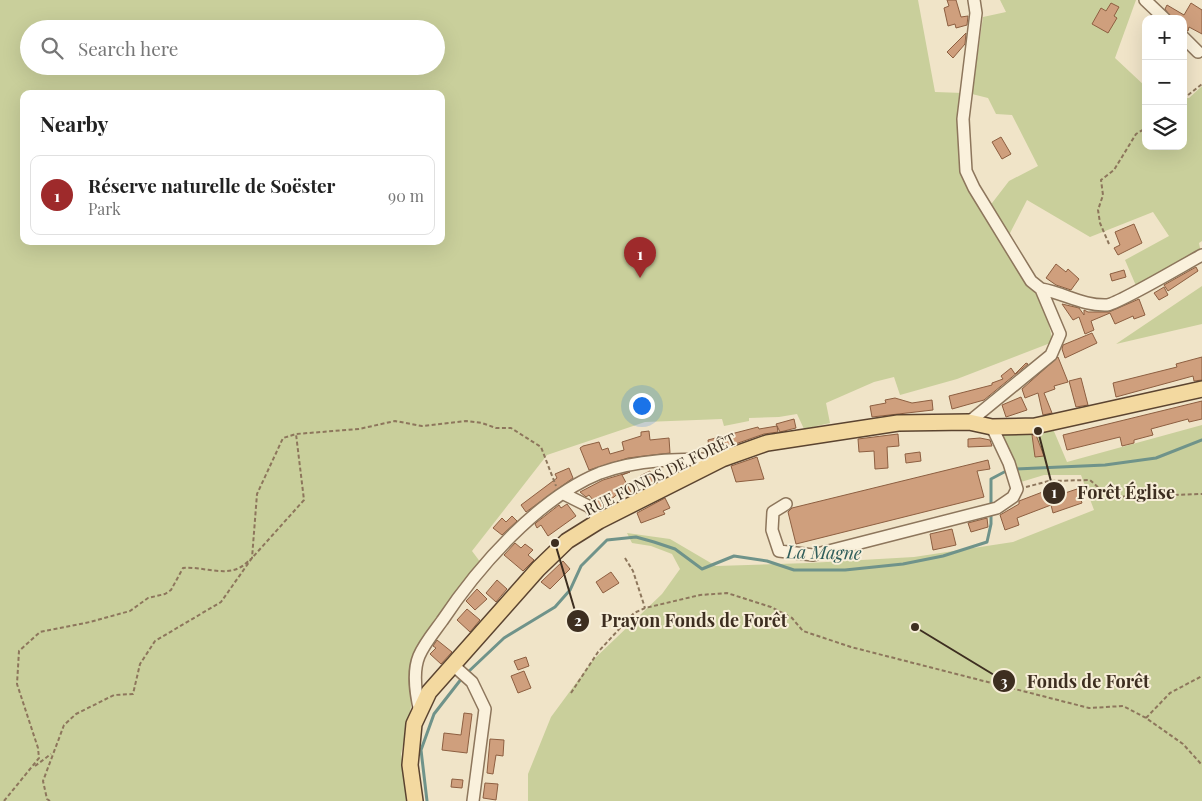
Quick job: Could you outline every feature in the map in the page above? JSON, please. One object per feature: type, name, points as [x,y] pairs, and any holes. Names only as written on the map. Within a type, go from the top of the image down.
[{"type":"main road","name":"RUE FONDS DE FORÊT","points":[[415,801],[410,765],[414,724],[429,692],[457,668],[538,568],[567,542],[599,521],[722,459],[767,443],[898,423],[969,422],[992,426],[1034,426],[1202,389]]},
{"type":"street","points":[[974,0],[976,13],[963,119],[966,171],[974,188],[1031,281],[1041,289],[1056,292],[1078,302],[1109,305],[1202,255]]},
{"type":"street","points":[[1145,0],[1160,15]]},
{"type":"street","points":[[1187,41],[1198,52]]},
{"type":"street","points":[[969,422],[1051,355],[1060,334],[1041,289]]},
{"type":"street","points":[[786,504],[774,512],[772,530],[779,551],[813,555],[991,509],[1013,497],[1017,489],[1009,463],[992,426]]},
{"type":"street","points":[[420,712],[415,688],[418,657],[461,592],[485,563],[536,514],[564,494],[598,474],[624,465],[677,459],[722,459]]},
{"type":"street","points":[[564,494],[590,507],[599,521]]},
{"type":"street","points":[[457,668],[472,682],[485,708],[472,801]]},
{"type":"path","points":[[1187,96],[1202,84]]},
{"type":"path","points":[[1109,244],[1100,223],[1098,210],[1103,195],[1101,180],[1114,170],[1136,134],[1142,130]]},
{"type":"path","points":[[4,801],[33,768],[39,758],[38,748],[17,684],[19,650],[40,632],[90,622],[130,610],[148,598],[164,594],[171,590],[183,568],[195,566],[221,570],[238,569],[252,558],[257,494],[283,438],[296,434],[359,429],[395,421],[422,426],[466,421],[482,423],[496,428],[511,428],[541,447],[554,482],[559,491],[564,494]]},
{"type":"path","points":[[33,768],[51,754],[60,740],[64,725],[76,714],[114,695],[133,694],[140,664],[155,642],[221,602],[252,558],[304,500],[296,434]]},
{"type":"path","points":[[1017,489],[1049,482],[1090,480],[1109,496],[1202,494]]},
{"type":"path","points":[[625,558],[633,572],[645,608]]},
{"type":"path","points":[[571,693],[612,635],[634,614],[645,608],[700,595],[727,594],[771,607],[792,618],[803,630],[851,647],[1089,708],[1123,706],[1146,718],[1182,744],[1202,765]]},
{"type":"path","points":[[1146,718],[1170,693],[1202,676]]},
{"type":"path","points":[[48,800],[43,781],[50,766],[51,754]]},
{"type":"green space","points":[[0,0],[918,0],[935,92],[963,93],[965,176],[1044,305],[1053,342],[957,379],[900,395],[894,377],[874,382],[826,403],[830,423],[804,429],[797,414],[749,418],[749,421],[724,426],[722,419],[645,422],[547,455],[472,551],[481,563],[415,656],[412,702],[401,754],[408,801],[0,801]]},
{"type":"green space","points":[[1000,0],[1136,0],[1115,58],[1142,83],[1142,150],[1187,150],[1187,98],[1202,86],[1202,241],[1199,243],[1201,253],[1137,288],[1125,260],[1169,236],[1153,212],[1090,237],[1027,200],[1009,235],[989,207],[1009,181],[1038,166],[1012,115],[996,114],[988,98],[972,94],[983,17],[1006,12]]},
{"type":"green space","points":[[1202,286],[1202,324],[1116,344]]},
{"type":"green space","points":[[1202,425],[1202,801],[528,801],[528,774],[551,717],[593,660],[662,594],[680,569],[672,554],[651,546],[632,543],[627,533],[670,539],[716,566],[914,557],[1013,542],[1094,510],[1081,475],[1044,475],[1021,482],[1013,458],[1001,434],[1053,429],[1067,462]]},
{"type":"building","points":[[947,0],[956,0],[961,17],[968,16],[967,25],[956,28],[955,24],[948,26],[944,8],[949,6]]},
{"type":"building","points":[[1111,3],[1119,7],[1114,16],[1117,18],[1108,33],[1092,24],[1101,8],[1106,11]]},
{"type":"building","points":[[1191,3],[1202,10],[1202,34],[1189,27],[1187,31],[1187,15],[1184,15]]},
{"type":"building","points":[[1167,5],[1184,15],[1169,15],[1165,9]]},
{"type":"building","points":[[966,33],[965,44],[953,58],[947,52]]},
{"type":"building","points":[[1001,137],[1011,154],[1002,159],[992,142]]},
{"type":"building","points":[[1134,224],[1142,243],[1118,255],[1114,248],[1120,245],[1115,232]]},
{"type":"building","points":[[1056,264],[1066,272],[1068,269],[1079,279],[1071,290],[1056,285],[1046,278]]},
{"type":"building","points":[[1196,267],[1198,271],[1168,291],[1164,285]]},
{"type":"building","points":[[1124,270],[1126,277],[1112,281],[1110,274]]},
{"type":"building","points":[[1164,287],[1168,295],[1159,300],[1154,293]]},
{"type":"building","points":[[1139,299],[1145,315],[1134,319],[1133,316],[1115,324],[1110,313],[1091,321],[1094,330],[1085,334],[1079,317],[1073,320],[1062,304],[1079,308],[1084,315],[1084,310],[1088,312],[1109,312]]},
{"type":"building","points":[[1092,333],[1097,343],[1065,358],[1062,349],[1063,345]]},
{"type":"building","points":[[1058,357],[1068,382],[1054,386],[1055,389],[1044,393],[1052,413],[1043,415],[1038,393],[1025,398],[1022,389]]},
{"type":"building","points":[[1202,357],[1202,380],[1194,381],[1193,376],[1116,397],[1113,383],[1177,367],[1176,364]]},
{"type":"building","points":[[1026,363],[1028,364],[984,400],[952,409],[949,396],[992,385],[992,383],[1003,379],[1001,376],[1011,368],[1015,374]]},
{"type":"building","points":[[1081,378],[1088,405],[1076,407],[1069,381]]},
{"type":"building","points":[[1021,397],[1027,410],[1006,417],[1002,405]]},
{"type":"building","points":[[895,398],[912,403],[932,400],[933,410],[872,417],[870,406],[886,403],[885,400]]},
{"type":"building","points":[[1202,401],[1202,419],[1189,422],[1188,419],[1151,429],[1153,435],[1134,440],[1134,443],[1122,446],[1120,437],[1067,450],[1063,435]]},
{"type":"building","points":[[794,419],[796,428],[780,432],[776,424]]},
{"type":"building","points":[[777,426],[778,432],[764,434],[721,449],[720,447],[709,448],[708,440],[758,427],[759,429]]},
{"type":"building","points":[[649,431],[650,440],[669,438],[670,453],[628,458],[589,470],[580,448],[583,446],[599,442],[602,450],[608,448],[610,454],[624,450],[622,442],[641,436],[641,432]]},
{"type":"building","points":[[898,434],[899,446],[887,447],[888,468],[875,469],[874,451],[859,452],[858,439]]},
{"type":"building","points":[[1032,435],[1036,435],[1044,456],[1035,457]]},
{"type":"building","points":[[980,438],[990,440],[992,446],[968,447],[968,439]]},
{"type":"building","points":[[920,452],[921,461],[906,463],[905,454]]},
{"type":"building","points":[[757,457],[764,479],[736,482],[731,466]]},
{"type":"building","points":[[988,460],[990,469],[977,471],[984,497],[796,544],[788,512],[792,508]]},
{"type":"building","points":[[569,468],[573,478],[526,512],[521,505],[557,478],[555,474]]},
{"type":"building","points":[[650,471],[655,482],[645,487],[640,476]]},
{"type":"building","points":[[630,472],[622,475],[632,494],[620,492],[609,501],[610,505],[601,510],[589,495],[586,497],[580,492],[603,480]]},
{"type":"building","points":[[1053,488],[1056,496],[1077,489],[1082,503],[1053,513],[1051,505],[1017,518],[1019,525],[1005,530],[1000,515],[1019,504],[1019,501]]},
{"type":"building","points":[[665,498],[670,508],[663,511],[665,514],[641,523],[637,513]]},
{"type":"building","points":[[567,504],[576,516],[548,536],[541,525],[537,528],[535,524],[537,522],[559,505],[561,508]]},
{"type":"building","points":[[512,516],[517,521],[502,535],[493,528],[502,518],[506,522]]},
{"type":"building","points":[[987,518],[988,527],[971,532],[968,523]]},
{"type":"building","points":[[952,529],[956,545],[933,550],[930,534]]},
{"type":"building","points":[[515,543],[521,548],[525,544],[533,550],[528,555],[534,560],[523,571],[504,555]]},
{"type":"building","points":[[563,561],[570,569],[550,589],[541,582]]},
{"type":"building","points":[[611,572],[619,583],[603,593],[596,582]]},
{"type":"building","points":[[497,580],[507,589],[496,602],[486,593]]},
{"type":"building","points":[[477,589],[487,599],[475,610],[466,601]]},
{"type":"building","points":[[467,609],[480,620],[470,632],[457,620]]},
{"type":"building","points":[[437,640],[452,652],[441,664],[430,654],[436,648],[433,646]]},
{"type":"building","points":[[526,657],[529,666],[518,670],[514,661]]},
{"type":"building","points":[[524,671],[531,688],[518,693],[511,676]]},
{"type":"building","points":[[464,713],[472,714],[467,753],[442,750],[444,733],[461,735]]},
{"type":"building","points":[[490,739],[504,740],[503,756],[496,755],[493,774],[487,773]]},
{"type":"building","points":[[452,779],[463,780],[462,788],[451,787]]},
{"type":"building","points":[[485,783],[498,784],[496,800],[483,798]]},
{"type":"waterway","name":"La Magne","points":[[1014,469],[1105,465],[1156,458],[1202,440]]},
{"type":"waterway","name":"La Magne","points":[[467,673],[504,638],[555,607],[570,590],[581,566],[607,540],[636,537],[654,542],[675,549],[702,569],[734,556],[767,561],[794,570],[845,570],[903,564],[943,556],[987,542],[991,524],[991,479],[1008,470]]},
{"type":"waterway","name":"La Magne","points":[[427,801],[421,750],[434,714],[462,678]]},
{"type":"place","name":"Réserve naturelle de Soëster","points":[[640,278]]},
{"type":"place","name":"Forêt Église","points":[[1038,431]]},
{"type":"place","name":"Prayon Fonds de Forêt","points":[[555,543]]},
{"type":"place","name":"Fonds de Forêt","points":[[915,627]]}]
